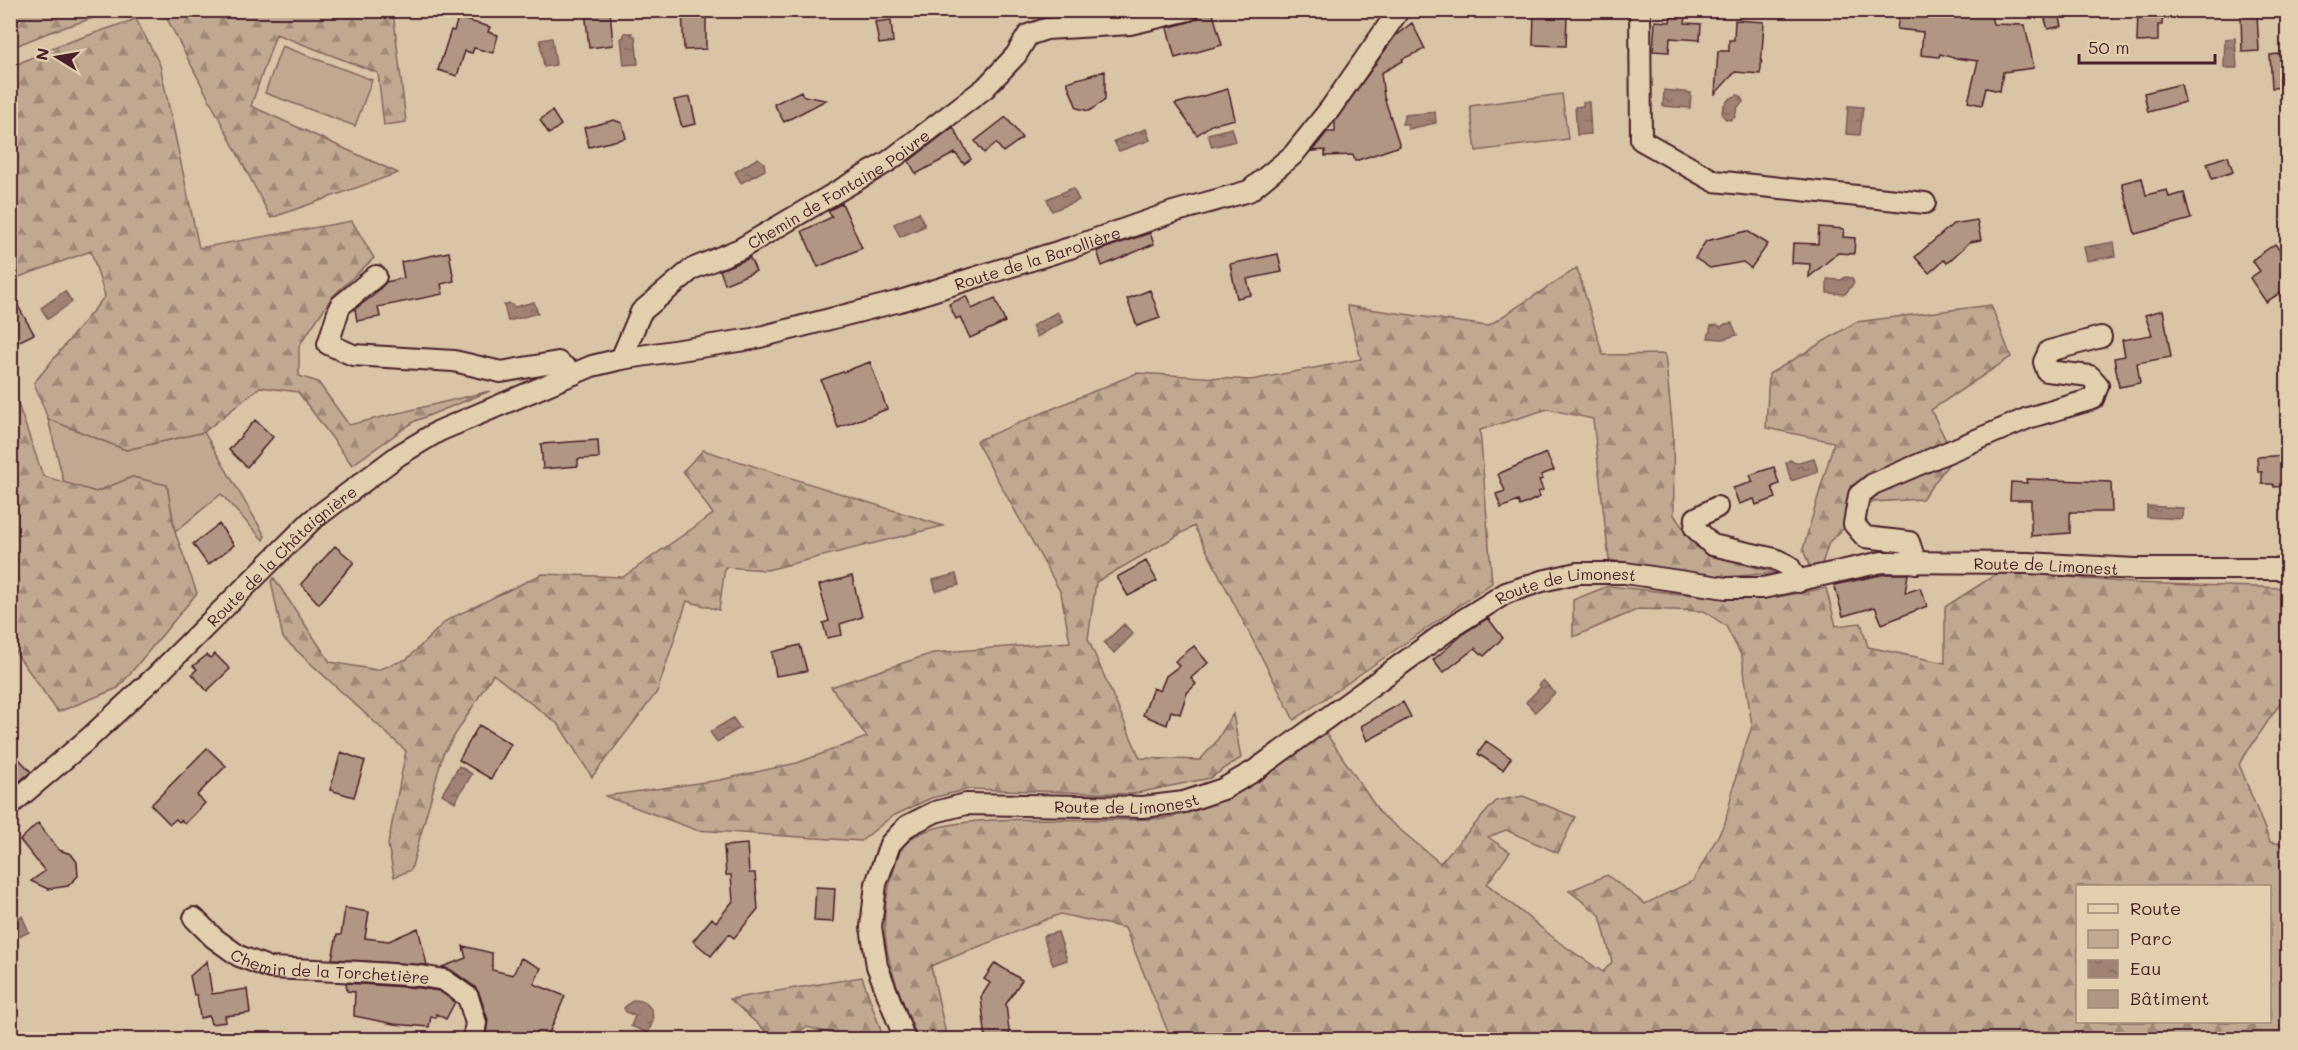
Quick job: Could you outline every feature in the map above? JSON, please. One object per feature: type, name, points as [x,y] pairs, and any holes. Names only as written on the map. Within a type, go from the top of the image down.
[{"type":"street","points":[[1045,20],[1130,24],[1189,10]]},
{"type":"street","name":"Route de la Barollière","points":[[592,366],[621,359],[752,339],[900,301],[1070,248],[1173,212],[1249,191],[1293,155],[1329,109],[1399,10]]},
{"type":"street","points":[[1640,10],[1641,140],[1714,181],[1925,203]]},
{"type":"street","name":"Chemin de Fontaine Poivre","points":[[621,359],[641,312],[692,269],[740,249],[889,161],[985,88],[1016,55],[1028,35],[1045,20]]},
{"type":"street","points":[[375,276],[340,306],[328,344],[353,355],[454,361],[501,372],[558,362],[574,374]]},
{"type":"street","points":[[1916,563],[1910,542],[1865,537],[1854,524],[1859,495],[1873,484],[2028,418],[2093,399],[2098,385],[2090,376],[2047,371],[2044,362],[2049,351],[2101,337]]},
{"type":"street","name":"Route de la Châtaignière","points":[[10,805],[88,739],[156,676],[311,520],[399,455],[439,431],[592,366]]},
{"type":"street","points":[[1717,507],[1696,518],[1695,528],[1712,544],[1775,559],[1789,566],[1798,582]]},
{"type":"street","name":"Route de Limonest","points":[[905,1040],[877,966],[871,927],[876,884],[890,844],[907,826],[935,812],[966,804],[1143,807],[1184,802],[1223,789],[1254,771],[1458,623],[1506,593],[1577,573],[1625,573],[1726,588],[1764,588],[1882,562],[2028,563],[2135,569],[2288,569]]},
{"type":"street","name":"Chemin de la Torchetière","points":[[194,918],[214,938],[239,956],[270,968],[380,973],[444,980],[468,997],[476,1023],[473,1040]]},
{"type":"green space","points":[[17,10],[115,11],[50,32],[11,48],[11,14]]},
{"type":"green space","points":[[163,11],[393,11],[406,122],[384,125],[378,73],[276,34],[251,106],[398,173],[271,218]]},
{"type":"green space","points":[[136,19],[160,65],[199,248],[352,221],[374,258],[332,297],[299,346],[299,376],[318,382],[349,425],[490,391],[415,421],[352,465],[298,392],[260,387],[204,432],[126,450],[48,419],[34,383],[105,296],[91,251],[11,280],[11,67],[57,46]]},
{"type":"green space","points":[[282,46],[372,80],[355,126],[265,93]]},
{"type":"green space","points":[[1562,94],[1568,139],[1476,151],[1470,106]]},
{"type":"green space","points":[[1577,268],[1603,355],[1665,354],[1673,433],[1674,515],[1696,547],[1736,562],[1776,573],[1724,577],[1609,560],[1593,419],[1548,409],[1480,430],[1492,583],[1294,720],[1194,526],[1096,582],[1088,639],[1140,758],[1200,760],[1216,742],[1233,714],[1241,758],[1210,778],[1132,794],[970,789],[931,798],[891,817],[861,841],[696,830],[605,796],[720,780],[797,763],[867,737],[831,687],[933,653],[1070,642],[1061,593],[976,441],[1137,373],[1251,380],[1361,359],[1347,306],[1488,326]]},
{"type":"green space","points":[[1991,305],[2011,357],[1931,410],[1954,457],[1922,499],[1873,502],[1829,542],[1822,564],[1810,568],[1803,549],[1834,442],[1766,428],[1769,374],[1856,322]]},
{"type":"green space","points":[[10,381],[43,476],[96,492],[132,477],[167,485],[175,532],[197,593],[118,688],[58,712],[11,646]]},
{"type":"green space","points":[[48,419],[126,450],[204,432],[265,536],[263,540],[221,494],[175,532],[167,485],[132,477],[96,492],[64,483]]},
{"type":"green space","points":[[703,450],[943,526],[767,570],[725,567],[719,610],[687,601],[657,692],[592,777],[559,725],[493,674],[443,754],[411,870],[394,877],[388,844],[406,751],[283,638],[271,581],[274,578],[330,662],[377,670],[407,659],[447,620],[542,574],[623,577],[713,514],[683,471]]},
{"type":"green space","points":[[2001,571],[2132,583],[2286,588],[2287,693],[2239,764],[2270,842],[2287,845],[2287,1039],[1171,1039],[1125,928],[1060,914],[931,966],[947,1039],[918,1039],[889,959],[885,939],[887,897],[900,851],[920,833],[950,825],[988,820],[1117,820],[1153,819],[1180,815],[1200,809],[1238,791],[1326,733],[1380,813],[1440,863],[1496,801],[1523,796],[1575,817],[1558,853],[1506,830],[1488,837],[1510,852],[1487,884],[1560,943],[1603,972],[1612,962],[1600,915],[1569,891],[1607,875],[1645,904],[1693,881],[1725,823],[1738,768],[1752,726],[1742,657],[1726,626],[1704,611],[1639,609],[1573,637],[1573,600],[1608,586],[1721,598],[1778,597],[1826,588],[1836,626],[1861,623],[1868,647],[1945,663],[1945,607]]},
{"type":"green space","points":[[862,977],[884,1039],[852,1039],[807,1027],[784,1039],[774,1039],[730,999]]},
{"type":"water","points":[[624,33],[632,33],[632,36],[635,36],[638,64],[624,65],[621,38],[624,37]]},
{"type":"water","points":[[552,38],[556,65],[544,67],[540,40]]},
{"type":"water","points":[[2235,38],[2237,68],[2224,68],[2225,39]]},
{"type":"water","points":[[1664,90],[1691,93],[1690,108],[1663,106]]},
{"type":"water","points":[[1738,95],[1742,97],[1743,102],[1737,108],[1735,117],[1730,120],[1726,119],[1722,115],[1724,105]]},
{"type":"water","points":[[1583,102],[1589,102],[1591,134],[1577,135],[1575,107],[1583,106]]},
{"type":"water","points":[[1848,106],[1863,107],[1860,135],[1846,134]]},
{"type":"water","points":[[1435,112],[1436,123],[1408,129],[1407,124],[1402,124],[1405,115]]},
{"type":"water","points":[[1232,128],[1236,141],[1212,147],[1208,134]]},
{"type":"water","points":[[1146,129],[1150,140],[1119,151],[1114,141]]},
{"type":"water","points":[[758,158],[764,163],[765,170],[741,183],[735,172]]},
{"type":"water","points":[[1073,188],[1079,200],[1052,211],[1047,199]]},
{"type":"water","points":[[919,212],[925,226],[900,237],[894,224]]},
{"type":"water","points":[[2114,242],[2116,256],[2087,261],[2084,247]]},
{"type":"water","points":[[1845,277],[1852,278],[1854,283],[1845,294],[1827,293],[1827,279],[1841,280]]},
{"type":"water","points":[[65,291],[72,302],[48,319],[41,308]]},
{"type":"water","points":[[534,302],[538,313],[508,321],[504,305],[509,303],[515,307]]},
{"type":"water","points":[[1057,312],[1063,322],[1037,337],[1032,326]]},
{"type":"water","points":[[1732,323],[1737,335],[1723,339],[1708,338],[1711,326],[1721,327]]},
{"type":"water","points":[[1814,458],[1818,472],[1791,481],[1786,463],[1790,460],[1795,463]]},
{"type":"water","points":[[2147,506],[2183,508],[2182,519],[2147,517]]},
{"type":"water","points":[[956,574],[959,585],[936,591],[933,580]]},
{"type":"water","points":[[1124,624],[1133,634],[1114,653],[1104,643]]},
{"type":"water","points":[[1543,680],[1555,693],[1535,712],[1526,702],[1541,687],[1539,684]]},
{"type":"water","points":[[733,718],[740,728],[717,742],[710,732]]},
{"type":"water","points":[[459,766],[472,774],[455,802],[442,794]]},
{"type":"water","points":[[22,916],[29,932],[11,940],[11,921]]},
{"type":"water","points":[[1058,932],[1067,960],[1053,965],[1043,936]]},
{"type":"water","points":[[633,1000],[644,1001],[652,1010],[653,1021],[648,1033],[631,1026],[635,1016],[626,1012],[624,1008]]},
{"type":"building","points":[[585,10],[610,10],[613,45],[589,48]]},
{"type":"building","points":[[682,10],[706,10],[706,49],[684,50]]},
{"type":"building","points":[[1212,10],[1222,45],[1175,58],[1167,28],[1192,21],[1201,13]]},
{"type":"building","points":[[1900,10],[1990,12],[1993,24],[2025,25],[2034,68],[2003,72],[2000,91],[1986,88],[1982,105],[1968,102],[1978,61],[1940,54],[1939,57],[1921,55],[1923,32],[1897,29]]},
{"type":"building","points":[[2042,10],[2058,10],[2062,26],[2048,29]]},
{"type":"building","points":[[2138,10],[2163,10],[2162,25],[2158,25],[2158,41],[2137,42]]},
{"type":"building","points":[[1534,12],[1567,14],[1566,46],[1533,45]]},
{"type":"building","points":[[2257,13],[2259,51],[2242,52],[2241,14]]},
{"type":"building","points":[[1671,16],[1686,17],[1685,23],[1701,24],[1700,40],[1670,38],[1669,52],[1653,51],[1655,21],[1670,22]]},
{"type":"building","points":[[458,18],[490,27],[488,32],[498,35],[493,53],[474,48],[472,53],[465,51],[457,76],[438,70],[451,30],[454,31]]},
{"type":"building","points":[[891,20],[893,42],[879,44],[875,22]]},
{"type":"building","points":[[1735,20],[1764,22],[1760,74],[1735,72],[1715,94],[1718,51],[1729,51],[1729,40],[1734,40]]},
{"type":"building","points":[[1412,23],[1425,49],[1402,59],[1403,61],[1381,73],[1384,97],[1400,146],[1355,161],[1353,155],[1325,156],[1325,150],[1312,151],[1327,132],[1335,132],[1335,121],[1395,36]]},
{"type":"building","points":[[2288,53],[2288,87],[2272,88],[2270,55]]},
{"type":"building","points":[[1105,71],[1105,100],[1089,111],[1077,108],[1067,82]]},
{"type":"building","points":[[2181,84],[2185,102],[2148,112],[2144,93]]},
{"type":"building","points":[[1228,89],[1235,119],[1211,125],[1197,135],[1175,104]]},
{"type":"building","points":[[801,91],[803,96],[826,100],[784,122],[774,104]]},
{"type":"building","points":[[690,97],[696,124],[682,127],[674,100]]},
{"type":"building","points":[[552,111],[561,125],[549,134],[540,120]]},
{"type":"building","points":[[1006,117],[1022,138],[1003,152],[996,143],[984,153],[975,141]]},
{"type":"building","points":[[614,120],[622,123],[626,138],[589,147],[584,128]]},
{"type":"building","points":[[953,127],[971,159],[964,164],[955,153],[916,174],[909,161]]},
{"type":"building","points":[[2228,156],[2233,172],[2212,179],[2207,163]]},
{"type":"building","points":[[2142,178],[2146,195],[2167,190],[2169,197],[2184,193],[2191,219],[2135,234],[2122,183]]},
{"type":"building","points":[[842,203],[862,248],[818,267],[802,231],[832,217],[828,211]]},
{"type":"building","points":[[1977,220],[1981,240],[1970,242],[1947,263],[1944,260],[1929,273],[1915,257],[1953,224]]},
{"type":"building","points":[[1819,227],[1844,229],[1843,237],[1855,238],[1854,254],[1838,253],[1809,277],[1810,264],[1792,263],[1793,243],[1818,244]]},
{"type":"building","points":[[1747,231],[1768,244],[1751,268],[1743,262],[1710,268],[1695,258],[1706,241]]},
{"type":"building","points":[[1150,233],[1154,244],[1102,266],[1097,251]]},
{"type":"building","points":[[2275,244],[2288,262],[2288,288],[2266,302],[2250,278],[2260,271],[2252,260]]},
{"type":"building","points":[[449,252],[454,281],[441,284],[443,294],[378,307],[380,317],[357,321],[355,309],[374,295],[386,282],[404,278],[401,262]]},
{"type":"building","points":[[1278,254],[1282,272],[1247,279],[1251,295],[1237,298],[1230,264]]},
{"type":"building","points":[[750,258],[756,271],[725,284],[720,270]]},
{"type":"building","points":[[1150,290],[1160,318],[1137,326],[1127,299]]},
{"type":"building","points":[[10,292],[34,334],[10,346]]},
{"type":"building","points":[[966,296],[972,309],[995,298],[1005,322],[970,338],[960,317],[956,319],[949,304]]},
{"type":"building","points":[[2163,310],[2171,357],[2137,363],[2140,383],[2119,387],[2114,358],[2125,356],[2122,340],[2152,335],[2145,315]]},
{"type":"building","points":[[870,362],[887,409],[838,428],[821,380]]},
{"type":"building","points":[[255,420],[273,437],[247,467],[229,450]]},
{"type":"building","points":[[598,440],[599,458],[578,459],[578,466],[543,469],[541,444]]},
{"type":"building","points":[[1546,453],[1554,470],[1541,475],[1543,479],[1539,480],[1543,490],[1538,492],[1540,497],[1520,506],[1518,501],[1501,508],[1496,494],[1505,491],[1498,474]]},
{"type":"building","points":[[2288,455],[2288,486],[2274,487],[2273,484],[2262,484],[2262,472],[2258,472],[2257,457]]},
{"type":"building","points":[[1774,467],[1779,484],[1772,487],[1776,498],[1756,505],[1754,499],[1739,504],[1733,488],[1753,482],[1750,475]]},
{"type":"building","points":[[2026,479],[2111,482],[2112,512],[2070,512],[2070,533],[2031,536],[2031,500],[2010,500],[2011,482],[2027,483]]},
{"type":"building","points":[[219,524],[234,545],[208,565],[193,544]]},
{"type":"building","points":[[335,546],[354,562],[319,604],[301,584]]},
{"type":"building","points":[[1146,561],[1157,581],[1128,596],[1117,577]]},
{"type":"building","points":[[1886,574],[1908,574],[1905,593],[1920,588],[1927,606],[1882,624],[1875,607],[1843,616],[1834,585]]},
{"type":"building","points":[[852,576],[862,617],[840,624],[842,635],[827,638],[823,623],[829,621],[819,585]]},
{"type":"building","points":[[1488,618],[1503,638],[1484,656],[1475,648],[1443,673],[1433,660],[1467,631]]},
{"type":"building","points":[[800,645],[807,671],[776,676],[772,652]]},
{"type":"building","points":[[1194,646],[1208,663],[1191,678],[1196,684],[1187,693],[1180,714],[1171,711],[1167,725],[1143,715],[1153,688],[1160,691],[1166,676],[1179,666],[1175,661]]},
{"type":"building","points":[[215,654],[230,669],[207,691],[192,674],[197,669],[193,666],[207,655],[210,658]]},
{"type":"building","points":[[1403,702],[1411,717],[1367,741],[1361,726]]},
{"type":"building","points":[[479,725],[511,744],[491,779],[459,760]]},
{"type":"building","points":[[1486,741],[1511,758],[1503,770],[1478,754]]},
{"type":"building","points":[[207,748],[226,766],[197,795],[205,803],[185,824],[176,819],[170,824],[151,805]]},
{"type":"building","points":[[10,749],[31,772],[10,789]]},
{"type":"building","points":[[341,752],[365,761],[354,797],[330,790]]},
{"type":"building","points":[[38,823],[59,850],[71,854],[77,862],[78,876],[68,886],[48,889],[31,881],[45,871],[20,840]]},
{"type":"building","points":[[747,844],[749,873],[755,873],[758,909],[734,938],[729,934],[711,956],[693,941],[712,918],[716,922],[733,901],[731,875],[726,875],[724,846]]},
{"type":"building","points":[[816,887],[835,888],[833,922],[814,921]]},
{"type":"building","points":[[345,908],[369,912],[365,938],[389,941],[418,928],[427,965],[332,959],[337,935],[341,935]]},
{"type":"building","points":[[463,946],[492,953],[492,970],[513,975],[521,958],[541,968],[534,984],[565,996],[546,1040],[485,1040],[488,1020],[479,993],[475,987],[451,970],[442,967],[466,958]]},
{"type":"building","points":[[207,961],[212,994],[247,989],[250,1013],[225,1016],[226,1022],[211,1024],[209,1016],[200,1018],[197,995],[194,995],[190,976]]},
{"type":"building","points":[[995,963],[1022,980],[1006,1004],[1010,1040],[986,1040],[981,997],[990,983],[984,979]]},
{"type":"building","points":[[346,983],[439,991],[455,1002],[446,1019],[436,1014],[436,1018],[431,1016],[429,1027],[394,1024],[354,1016],[355,992],[347,991]]}]
